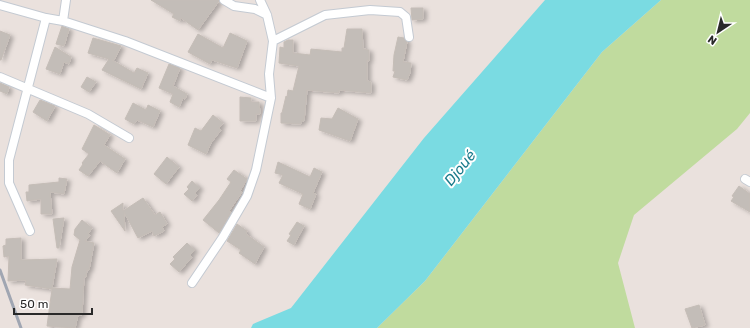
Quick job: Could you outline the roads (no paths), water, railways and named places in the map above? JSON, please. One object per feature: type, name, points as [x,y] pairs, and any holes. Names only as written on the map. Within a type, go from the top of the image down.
[{"type":"street","points":[[63,21],[66,0]]},
{"type":"street","points":[[224,0],[234,6],[255,9],[267,15]]},
{"type":"street","points":[[192,283],[224,237],[247,196],[256,170],[271,98],[269,74],[273,41],[267,15],[260,0]]},
{"type":"street","points":[[0,5],[46,18],[63,21],[132,44],[271,98]]},
{"type":"street","points":[[273,41],[325,15],[370,10],[400,12],[406,17],[408,37]]},
{"type":"street","points":[[30,232],[9,183],[9,160],[46,18]]},
{"type":"street","points":[[0,78],[88,114],[129,138]]},
{"type":"water","name":"Djoué","points":[[545,0],[661,0],[602,52],[425,281],[377,328],[251,328],[253,324],[291,308],[424,138]]},
{"type":"railway","points":[[0,270],[21,328]]}]
